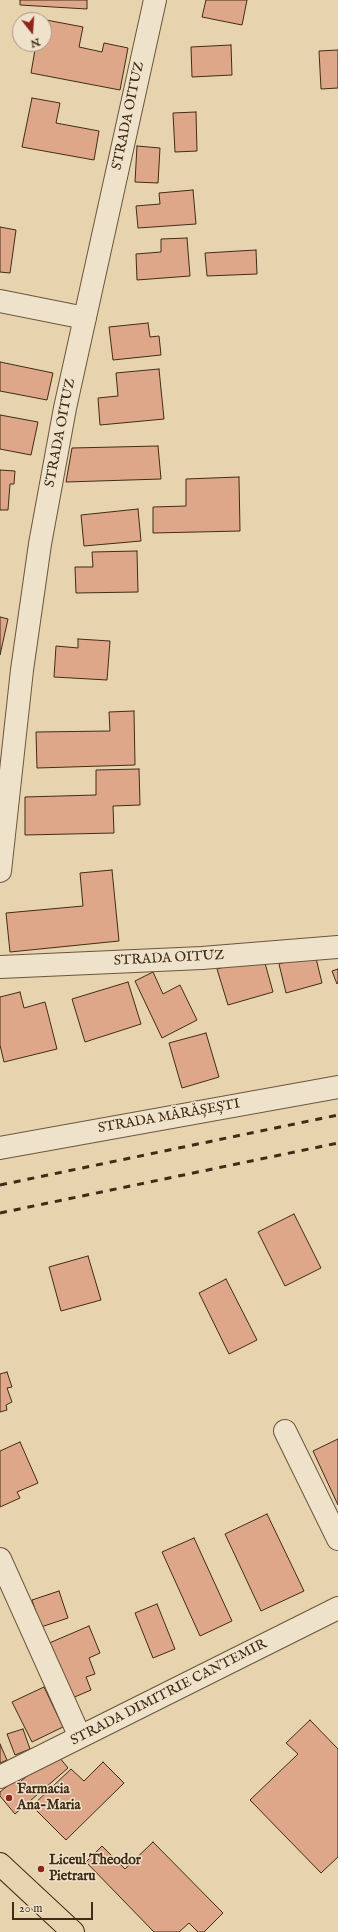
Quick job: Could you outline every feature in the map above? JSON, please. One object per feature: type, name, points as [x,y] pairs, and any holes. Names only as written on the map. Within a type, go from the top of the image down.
[{"type":"main road","points":[[0,1864],[73,1932]]},
{"type":"street","name":"STRADA OITUZ","points":[[0,871],[22,670],[40,544],[65,408],[155,0]]},
{"type":"street","points":[[0,301],[85,318]]},
{"type":"street","name":"STRADA OITUZ","points":[[0,967],[202,958],[338,946]]},
{"type":"street","name":"STRADA MĂRĂȘEȘTI","points":[[0,1148],[338,1087]]},
{"type":"street","points":[[285,1431],[338,1539]]},
{"type":"street","points":[[0,1559],[80,1737]]},
{"type":"street","name":"STRADA DIMITRIE CANTEMIR","points":[[0,1777],[338,1608]]},
{"type":"building","points":[[20,0],[87,0],[87,9],[20,5]]},
{"type":"building","points":[[206,0],[247,0],[242,25],[202,17]]},
{"type":"building","points":[[52,21],[83,27],[79,47],[102,52],[104,43],[128,48],[120,90],[31,73],[35,52],[52,52]]},
{"type":"building","points":[[231,45],[232,75],[192,77],[191,47]]},
{"type":"building","points":[[338,50],[338,88],[321,89],[319,51]]},
{"type":"building","points":[[32,98],[60,103],[56,123],[99,131],[94,160],[22,147]]},
{"type":"building","points":[[196,112],[197,151],[175,152],[173,113]]},
{"type":"building","points":[[137,146],[160,148],[158,183],[135,182]]},
{"type":"building","points":[[193,190],[196,224],[138,228],[136,206],[160,204],[159,193]]},
{"type":"building","points":[[0,227],[16,230],[10,273],[0,272]]},
{"type":"building","points":[[187,238],[190,276],[137,280],[136,254],[161,252],[161,239]]},
{"type":"building","points":[[256,250],[257,274],[207,276],[205,253]]},
{"type":"building","points":[[148,323],[150,337],[159,336],[161,355],[113,360],[109,327]]},
{"type":"building","points":[[0,362],[53,373],[47,400],[0,391]]},
{"type":"building","points":[[159,369],[164,419],[100,425],[98,398],[118,396],[116,373]]},
{"type":"building","points":[[0,415],[38,422],[31,455],[0,449]]},
{"type":"building","points":[[158,446],[161,479],[66,482],[72,448]]},
{"type":"building","points":[[0,470],[15,471],[14,484],[10,484],[8,510],[0,510]]},
{"type":"building","points":[[239,477],[240,531],[153,533],[153,507],[186,506],[186,479]]},
{"type":"building","points":[[138,509],[141,541],[84,546],[81,515]]},
{"type":"building","points":[[137,551],[138,592],[76,593],[75,567],[93,567],[92,552]]},
{"type":"building","points":[[0,617],[8,619],[0,655]]},
{"type":"building","points":[[78,639],[110,641],[107,680],[54,677],[56,646],[78,648]]},
{"type":"building","points":[[134,711],[135,765],[37,768],[36,732],[110,731],[109,712]]},
{"type":"building","points":[[139,769],[140,805],[113,806],[114,833],[25,835],[25,797],[96,795],[96,770]]},
{"type":"building","points":[[112,870],[119,941],[10,952],[6,913],[83,906],[80,873]]},
{"type":"building","points":[[315,954],[322,983],[286,993],[279,964]]},
{"type":"building","points":[[263,956],[273,992],[228,1005],[217,969]]},
{"type":"building","points":[[338,969],[338,983],[337,984],[332,971]]},
{"type":"building","points":[[153,972],[163,994],[180,985],[197,1020],[162,1038],[135,981]]},
{"type":"building","points":[[128,982],[141,1024],[85,1042],[72,999]]},
{"type":"building","points":[[20,992],[24,1008],[45,1002],[57,1049],[4,1062],[0,1045],[0,997]]},
{"type":"building","points":[[206,1033],[219,1077],[182,1088],[169,1043]]},
{"type":"building","points":[[294,1214],[321,1268],[285,1286],[258,1232]]},
{"type":"building","points":[[88,1256],[101,1300],[61,1311],[49,1267]]},
{"type":"building","points":[[226,1279],[257,1340],[229,1354],[199,1293]]},
{"type":"building","points":[[7,1372],[12,1387],[7,1388],[12,1402],[6,1405],[7,1410],[0,1412],[0,1374]]},
{"type":"building","points":[[338,1439],[338,1505],[313,1451]]},
{"type":"building","points":[[20,1442],[38,1483],[17,1492],[20,1498],[0,1507],[0,1451]]},
{"type":"building","points":[[267,1514],[304,1591],[261,1611],[225,1534]]},
{"type":"building","points":[[194,1538],[232,1621],[200,1636],[162,1552]]},
{"type":"building","points":[[59,1591],[68,1618],[41,1627],[32,1600]]},
{"type":"building","points":[[157,1604],[175,1649],[153,1658],[135,1613]]},
{"type":"building","points":[[89,1626],[100,1653],[89,1658],[95,1674],[86,1677],[91,1690],[70,1699],[47,1644]]},
{"type":"building","points":[[44,1687],[63,1727],[32,1742],[12,1702]]},
{"type":"building","points":[[310,1720],[338,1749],[338,1857],[321,1873],[250,1800],[298,1754],[286,1743]]},
{"type":"building","points":[[23,1729],[30,1749],[15,1755],[7,1734]]},
{"type":"building","points":[[0,1744],[7,1760],[0,1763]]},
{"type":"building","points":[[55,1752],[68,1768],[15,1814],[0,1796],[0,1792],[17,1778],[20,1782]]},
{"type":"building","points":[[103,1762],[124,1783],[66,1840],[32,1806],[71,1769],[84,1781]]},
{"type":"building","points":[[153,1842],[223,1913],[204,1932],[198,1932],[189,1923],[179,1932],[154,1932],[86,1862],[102,1846],[125,1869]]},
{"type":"railway","points":[[0,1185],[338,1115]]},
{"type":"railway","points":[[0,1213],[338,1143]]},
{"type":"place","name":"Farmacia Ana-Maria","points":[[9,1798]]},
{"type":"place","name":"Liceul Theodor Pietraru","points":[[41,1869]]}]
